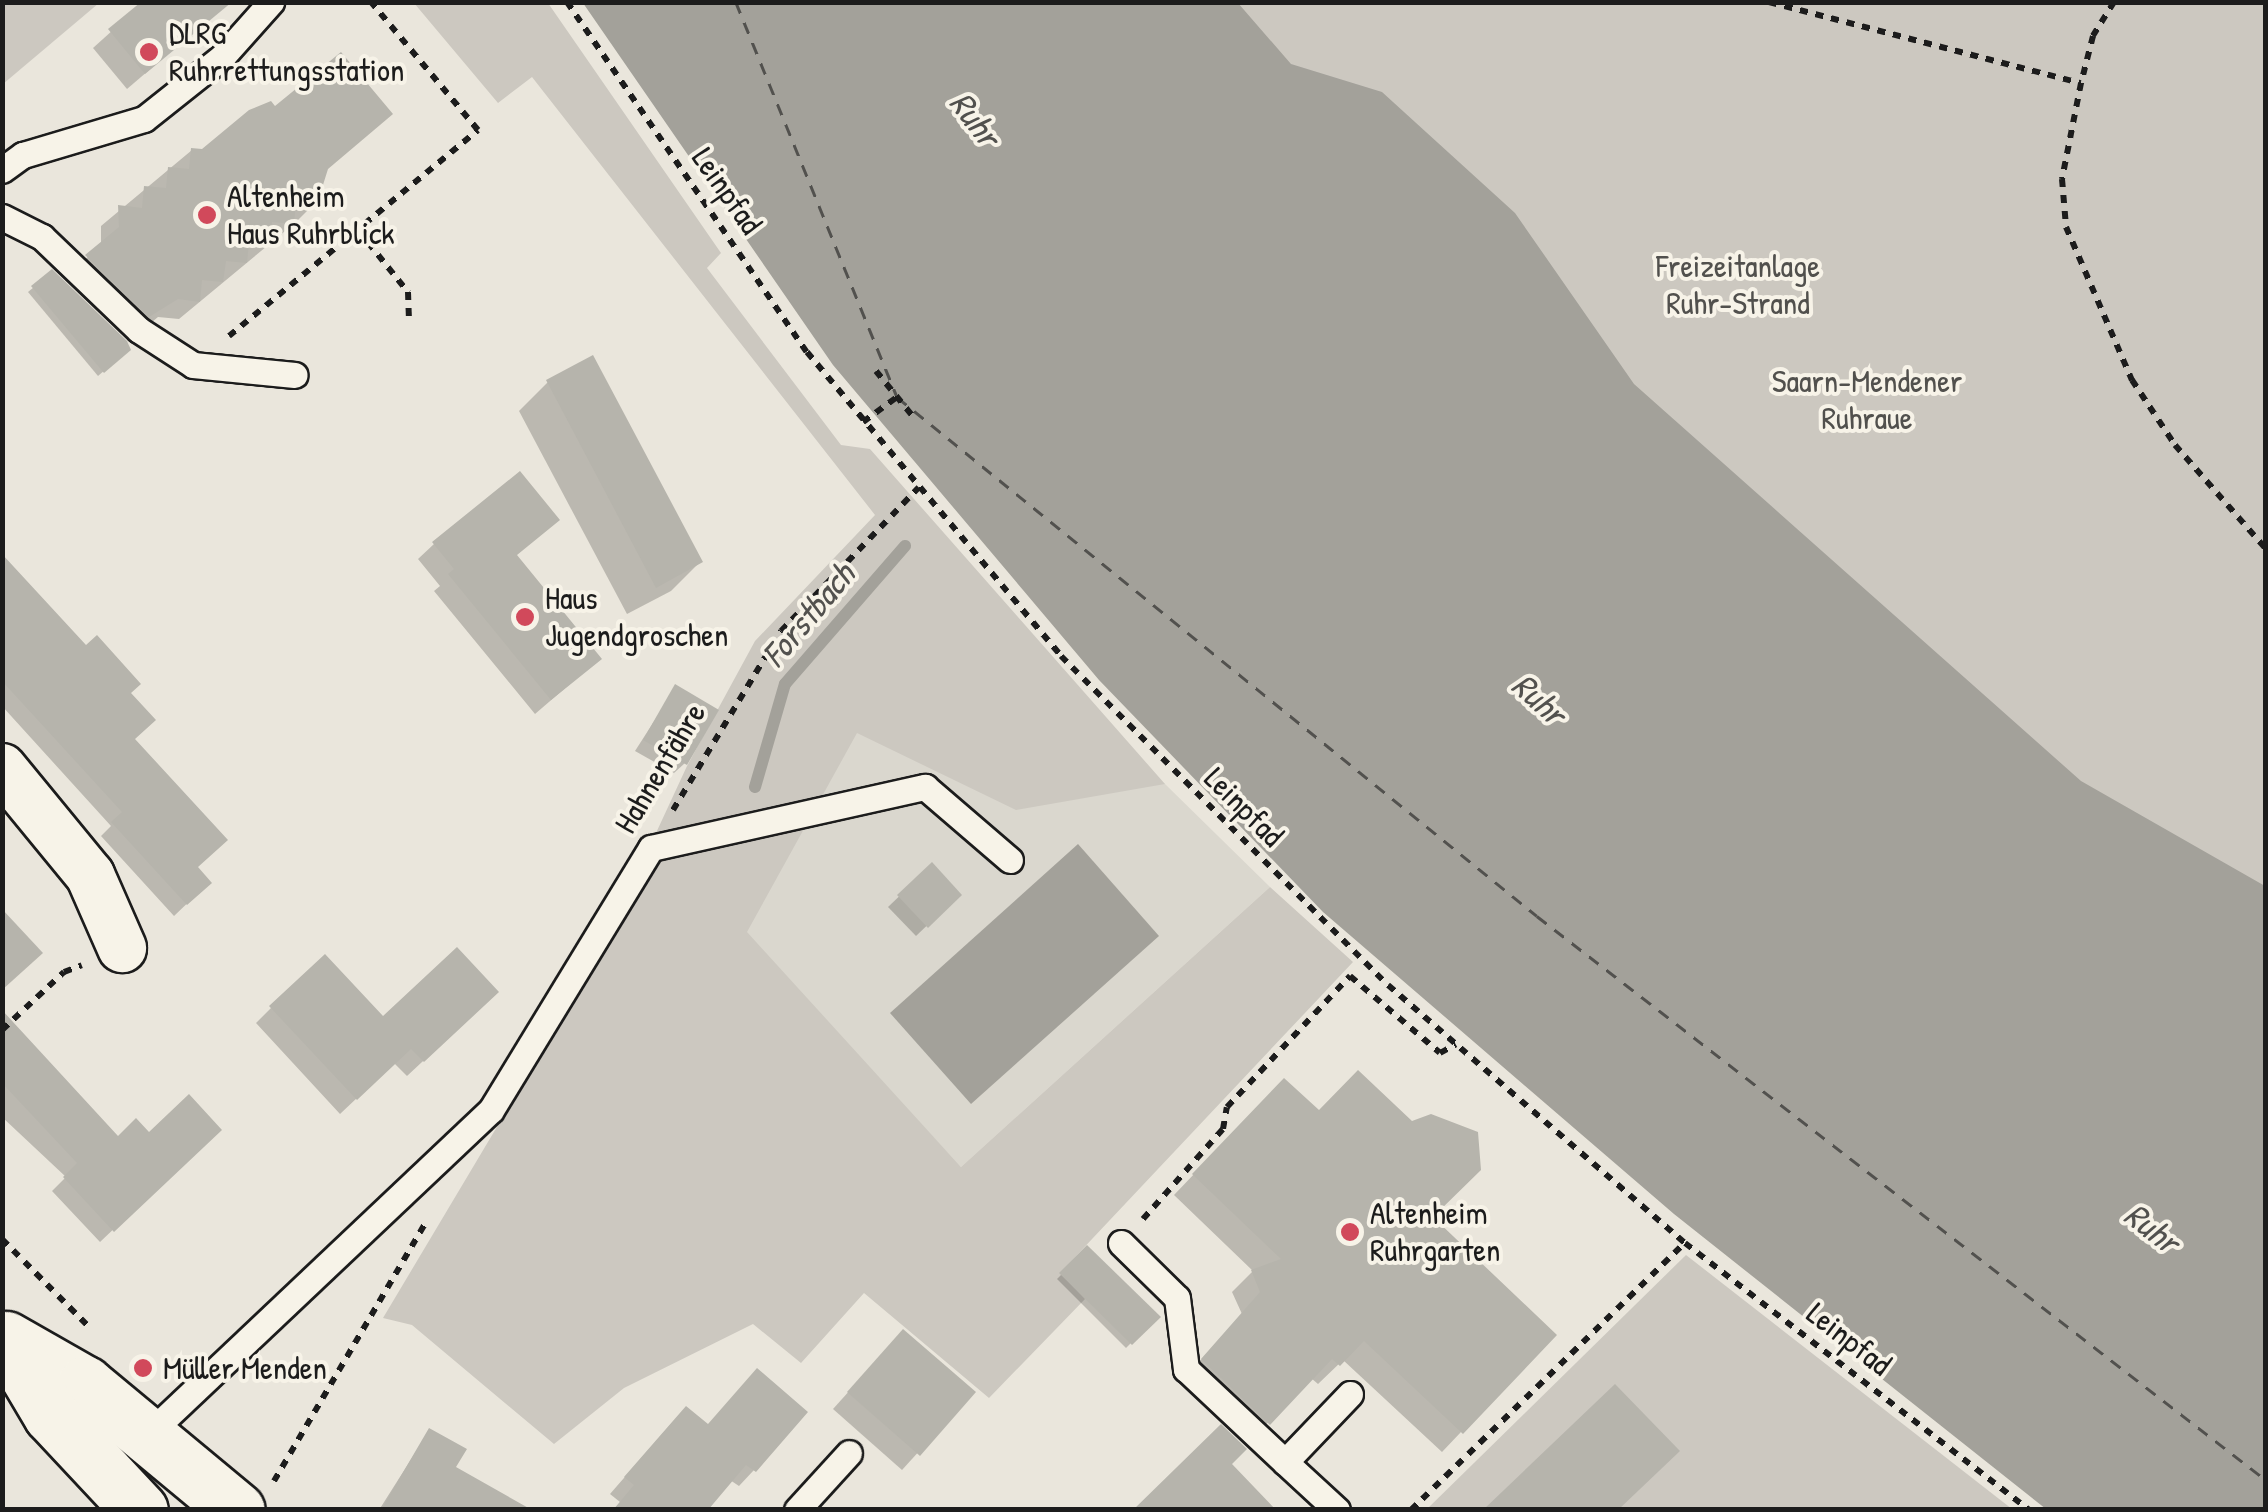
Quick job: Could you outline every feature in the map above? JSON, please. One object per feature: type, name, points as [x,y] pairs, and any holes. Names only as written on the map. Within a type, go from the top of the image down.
[{"type":"main road","points":[[4,1338],[85,1384],[144,1438],[251,1502]]},
{"type":"main road","points":[[4,1338],[52,1415],[124,1495]]},
{"type":"street","points":[[2,768],[90,875],[122,948]]},
{"type":"lane","points":[[2,170],[23,155],[144,119],[222,57],[270,2]]},
{"type":"lane","points":[[2,218],[42,237],[139,330],[194,366],[295,374]]},
{"type":"lane","points":[[651,848],[925,787],[1010,860]]},
{"type":"lane","name":"Hahnenfähre","points":[[124,1495],[144,1438],[491,1110],[651,848]]},
{"type":"lane","points":[[1121,1243],[1176,1298],[1186,1369],[1337,1510]]},
{"type":"lane","points":[[1285,1462],[1350,1394]]},
{"type":"lane","points":[[797,1510],[849,1454]]},
{"type":"path","points":[[194,366],[478,130],[371,2]]},
{"type":"path","name":"Leinpfad","points":[[567,2],[808,352],[1061,656],[1256,856],[1456,1044],[1685,1243],[2028,1510]]},
{"type":"path","points":[[1769,2],[2081,83]]},
{"type":"path","points":[[2114,2],[2092,36],[2061,204],[2095,305],[2132,380],[2176,444],[2266,549]]},
{"type":"path","points":[[358,230],[408,292],[409,319]]},
{"type":"path","points":[[876,371],[915,419]]},
{"type":"path","points":[[863,422],[897,397]]},
{"type":"path","name":"Hahnenfähre","points":[[651,848],[781,631],[919,487]]},
{"type":"path","points":[[2,1030],[64,972],[122,948]]},
{"type":"path","points":[[1121,1243],[1223,1129],[1227,1108],[1350,976],[1440,1054],[1456,1044]]},
{"type":"path","points":[[251,1502],[432,1210]]},
{"type":"path","points":[[1411,1510],[1685,1243]]},
{"type":"shaded area","points":[[851,642],[1165,784],[1270,887],[961,1167],[767,958],[737,953]]},
{"type":"green space","points":[[3,2],[99,2],[99,3],[3,84]]},
{"type":"green space","points":[[414,3],[548,3],[721,253],[707,268],[841,445],[870,449],[1165,784],[1016,810],[857,733],[747,932],[961,1167],[1270,887],[1353,962],[1060,1273],[1085,1299],[989,1398],[864,1293],[801,1363],[753,1324],[624,1388],[554,1444],[412,1325],[383,1318],[600,954],[687,766],[755,641],[875,515],[532,77],[498,103]]},
{"type":"green space","name":"Saarn-Mendener Ruhraue","points":[[970,3],[2265,3],[2265,1282]]},
{"type":"green space","points":[[1686,1255],[2012,1509],[1426,1510]]},
{"type":"water","name":"Ruhr","points":[[583,3],[1238,3],[1291,64],[1382,92],[1515,213],[1634,384],[2081,781],[2265,886],[2265,1509],[2046,1509],[1674,1214],[1323,912],[1099,680],[833,365]]},
{"type":"water","points":[[1078,844],[1159,936],[971,1104],[890,1013]]},
{"type":"building","name":"DLRG Ruhrrettungsstation","points":[[141,2],[232,2],[145,74],[108,29]]},
{"type":"building","name":"Altenheim Haus Ruhrblick","points":[[341,52],[393,114],[328,169],[317,204],[296,202],[294,224],[272,222],[270,243],[249,242],[247,263],[226,261],[223,282],[202,280],[200,302],[178,299],[149,317],[85,255],[119,227],[118,205],[142,208],[144,186],[166,188],[168,167],[189,169],[191,148],[202,149],[249,110],[271,101],[275,106]]},
{"type":"building","points":[[52,269],[127,341],[131,350],[104,373],[31,286]]},
{"type":"building","points":[[593,355],[703,562],[656,588],[546,380]]},
{"type":"building","name":"Haus Jugendgroschen","points":[[520,471],[560,520],[517,555],[602,659],[551,700],[448,574],[454,569],[432,542]]},
{"type":"building","points":[[2,554],[86,645],[97,635],[141,684],[131,693],[156,720],[135,739],[228,840],[198,867],[212,883],[187,905],[111,822],[122,812],[2,681]]},
{"type":"building","points":[[675,684],[719,710],[687,765],[643,740]]},
{"type":"building","points":[[932,862],[962,895],[928,928],[897,895]]},
{"type":"building","points":[[2,909],[43,953],[2,990]]},
{"type":"building","points":[[457,947],[499,992],[424,1062],[411,1049],[357,1100],[269,1006],[325,954],[383,1016]]},
{"type":"building","points":[[2,1010],[118,1136],[136,1118],[149,1132],[189,1094],[222,1130],[114,1232],[63,1177],[77,1163],[2,1083]]},
{"type":"building","name":"Altenheim Ruhrgarten","points":[[1358,1070],[1412,1121],[1431,1114],[1478,1132],[1481,1170],[1433,1217],[1557,1335],[1463,1434],[1364,1341],[1340,1366],[1332,1359],[1270,1425],[1201,1359],[1260,1292],[1251,1270],[1281,1259],[1192,1174],[1284,1078],[1319,1110]]},
{"type":"building","points":[[1087,1245],[1161,1317],[1132,1345],[1059,1273]]},
{"type":"building","points":[[903,1329],[976,1392],[920,1456],[847,1392]]},
{"type":"building","points":[[757,1368],[808,1412],[756,1472],[746,1465],[708,1510],[613,1510],[634,1485],[624,1477],[686,1406],[708,1424]]},
{"type":"building","points":[[1615,1384],[1680,1451],[1618,1510],[1483,1510]]},
{"type":"building","points":[[1221,1424],[1247,1449],[1232,1464],[1276,1510],[1133,1510]]},
{"type":"building","points":[[429,1428],[467,1449],[456,1467],[532,1510],[381,1510]]},
{"type":"waterway","name":"Forstbach","points":[[755,787],[785,684],[905,546]]},
{"type":"ferry route","points":[[736,2],[897,397],[1537,916],[2266,1480]]},
{"type":"place","name":"DLRG Ruhrrettungsstation","points":[[149,52]]},
{"type":"place","name":"Altenheim Haus Ruhrblick","points":[[207,215]]},
{"type":"place","name":"Haus Jugendgroschen","points":[[525,617]]},
{"type":"place","name":"Altenheim Ruhrgarten","points":[[1350,1232]]},
{"type":"place","name":"Müller Menden","points":[[143,1368]]},
{"type":"park label","name":"Freizeitanlage Ruhr-Strand","points":[[1738,286]]}]
